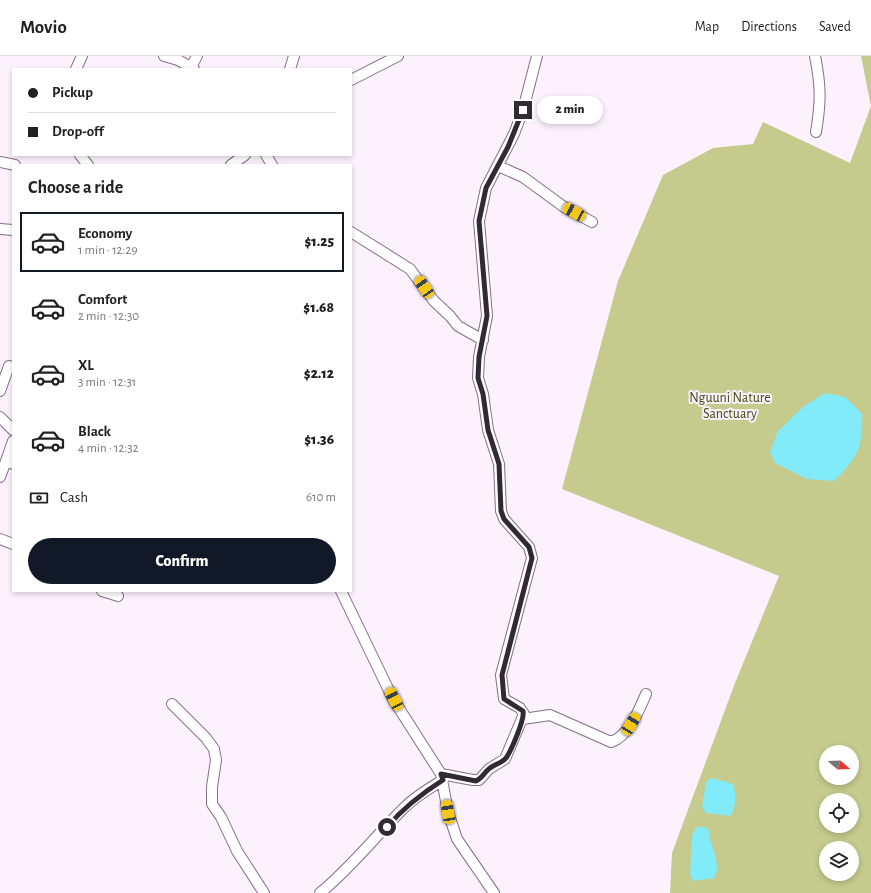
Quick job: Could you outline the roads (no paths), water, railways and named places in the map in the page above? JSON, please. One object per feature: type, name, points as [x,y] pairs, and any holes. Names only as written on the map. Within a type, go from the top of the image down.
[{"type":"street","points":[[76,68],[82,56]]},
{"type":"street","points":[[164,56],[178,60],[192,68],[197,56]]},
{"type":"street","points":[[290,68],[294,56]]},
{"type":"street","points":[[352,79],[398,56]]},
{"type":"street","points":[[320,893],[354,862],[405,806],[442,777],[479,780],[489,769],[505,759],[523,720],[523,711],[504,699],[502,675],[529,573],[531,552],[525,541],[504,519],[501,511],[499,464],[488,430],[483,394],[478,378],[478,368],[487,304],[482,273],[479,221],[486,188],[514,134],[523,110],[537,56]]},
{"type":"street","points":[[815,56],[821,99],[816,132]]},
{"type":"street","points":[[81,156],[87,164]]},
{"type":"street","points":[[232,164],[244,156]]},
{"type":"street","points":[[0,162],[12,164]]},
{"type":"street","points":[[498,166],[523,177],[564,207],[592,222]]},
{"type":"street","points":[[0,229],[12,230]]},
{"type":"street","points":[[352,233],[410,269],[434,301],[458,326],[483,340]]},
{"type":"street","points":[[0,391],[7,365]]},
{"type":"street","points":[[0,418],[12,429]]},
{"type":"street","points":[[0,477],[9,463],[12,446]]},
{"type":"street","points":[[0,538],[12,544]]},
{"type":"street","points":[[105,592],[118,596]]},
{"type":"street","points":[[341,592],[394,699],[442,777],[448,812],[457,839],[494,893]]},
{"type":"street","points":[[523,720],[550,716],[611,742],[619,738],[631,724],[646,694]]},
{"type":"street","points":[[172,704],[206,738],[214,749],[216,760],[212,787],[212,804],[221,817],[237,851],[264,893]]},
{"type":"water","points":[[825,393],[845,397],[862,414],[860,444],[854,458],[834,481],[807,479],[775,463],[770,452],[778,431],[803,407]]},
{"type":"water","points":[[712,778],[733,784],[735,800],[731,816],[706,813],[702,807],[706,782]]},
{"type":"water","points":[[697,827],[705,827],[709,830],[717,866],[714,878],[693,881],[690,874],[692,835]]},
{"type":"park label","name":"Nguuni Nature Sanctuary","points":[[730,406]]}]
